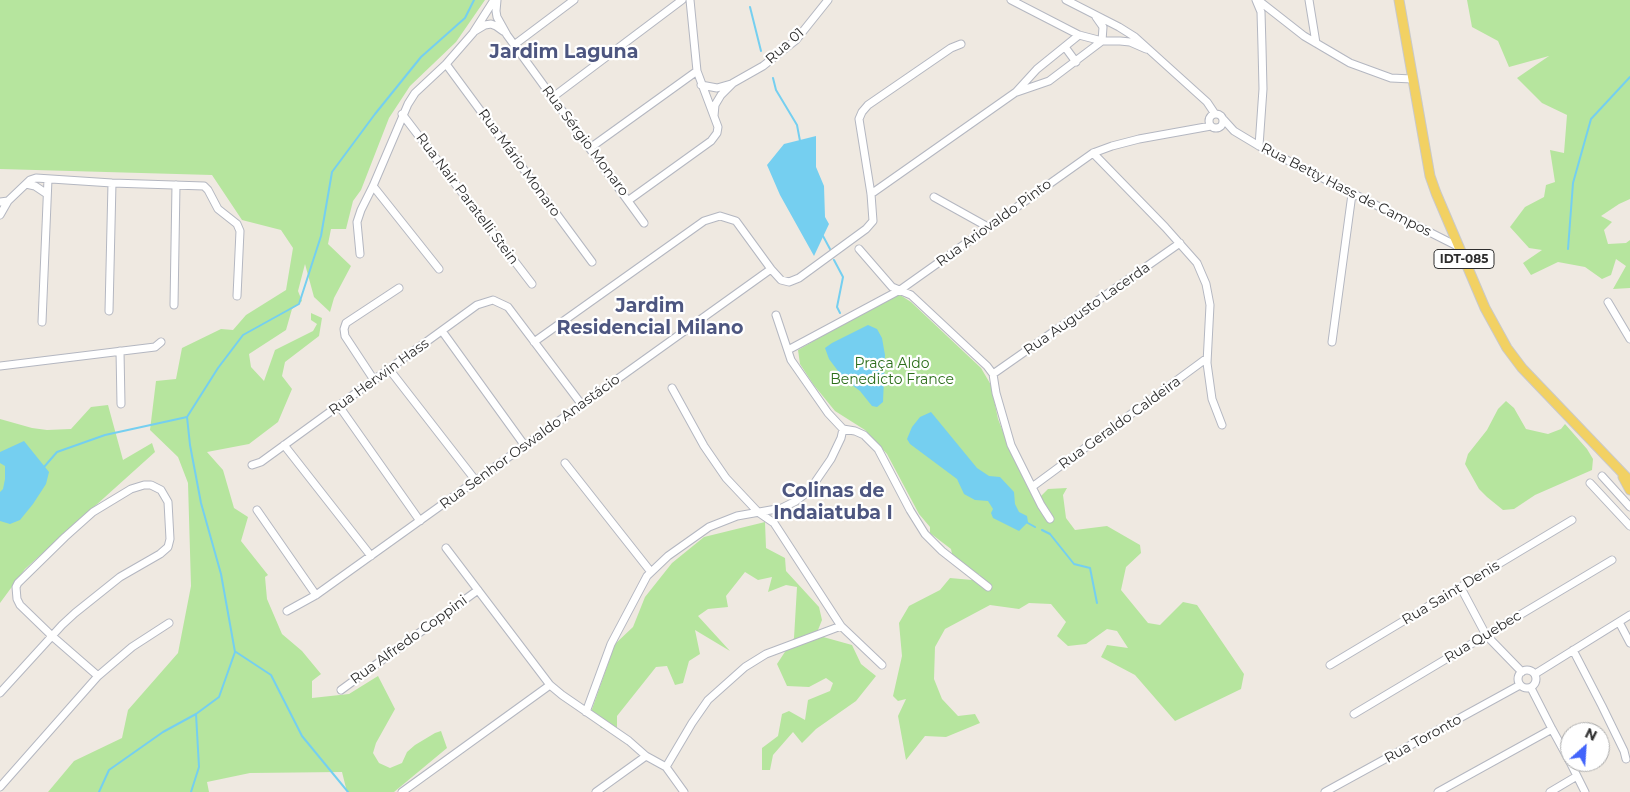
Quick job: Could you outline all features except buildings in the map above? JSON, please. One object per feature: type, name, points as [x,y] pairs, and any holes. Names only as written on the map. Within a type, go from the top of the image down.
[{"type":"main road","name":"IDT-085","points":[[1399,0],[1430,176],[1485,308],[1499,335],[1517,362],[1536,385],[1630,481]]},
{"type":"main road","name":"IDT-085","points":[[1621,472],[1630,490]]},
{"type":"street","points":[[360,254],[357,222],[402,114],[415,93],[446,64],[473,33],[496,0]]},
{"type":"street","name":"Rua Sérgio Monaro","points":[[496,0],[497,17],[514,45],[644,223]]},
{"type":"street","points":[[514,45],[574,0]]},
{"type":"street","points":[[553,97],[682,0]]},
{"type":"street","points":[[629,200],[711,141],[717,133],[718,127],[697,71],[690,0]]},
{"type":"street","name":"Rua 01","points":[[714,118],[715,105],[718,100],[734,84],[763,66],[790,45],[828,0]]},
{"type":"street","points":[[1011,0],[1080,36],[1102,41],[1130,42],[1153,52]]},
{"type":"street","points":[[1066,0],[1135,37],[1153,52],[1207,102],[1215,114],[1222,116],[1224,120],[1222,126],[1214,128],[1209,122],[1210,118],[1215,114]]},
{"type":"street","points":[[1257,0],[1304,36],[1350,63],[1391,78],[1412,79]]},
{"type":"street","points":[[1257,0],[1261,12],[1263,89],[1259,146]]},
{"type":"street","points":[[1308,0],[1316,44]]},
{"type":"street","points":[[1094,14],[1102,24],[1102,41]]},
{"type":"street","points":[[473,33],[485,25],[491,24],[507,34]]},
{"type":"street","points":[[871,194],[1016,92],[1037,70],[1080,36]]},
{"type":"street","points":[[1016,92],[1050,81],[1102,41]]},
{"type":"street","points":[[582,405],[534,342],[704,221],[720,216],[736,221],[771,269],[785,282],[799,278],[866,229],[872,221],[871,194],[859,119],[862,112],[868,105],[951,48],[961,44]]},
{"type":"street","points":[[1065,47],[1076,62]]},
{"type":"street","name":"Rua Mário Monaro","points":[[446,64],[592,262]]},
{"type":"street","points":[[590,148],[697,71]]},
{"type":"street","name":"Rua 01","points":[[701,84],[717,88],[734,84]]},
{"type":"street","name":"Rua Nair Paratelli Stein","points":[[402,114],[532,284]]},
{"type":"street","name":"Rua Betty Hass de Campos","points":[[1224,120],[1234,131],[1259,146],[1459,247]]},
{"type":"street","name":"Rua Betty Hass de Campos","points":[[1214,128],[1234,131]]},
{"type":"street","name":"Rua Ariovaldo Pinto","points":[[788,350],[900,290],[1093,153],[1139,139],[1214,128]]},
{"type":"street","points":[[1093,153],[1197,263],[1206,284],[1210,305],[1207,358],[1212,399],[1222,426]]},
{"type":"street","points":[[0,215],[8,201],[26,184],[36,178],[204,186],[218,209],[237,224],[240,231],[237,296]]},
{"type":"street","points":[[42,322],[48,179]]},
{"type":"street","points":[[109,311],[112,183]]},
{"type":"street","points":[[26,184],[35,186],[47,194]]},
{"type":"street","points":[[174,305],[176,185]]},
{"type":"street","points":[[373,186],[439,269]]},
{"type":"street","points":[[1332,342],[1352,194]]},
{"type":"street","points":[[934,198],[988,227]]},
{"type":"street","points":[[0,202],[8,201]]},
{"type":"street","name":"Rua Augusto Lacerda","points":[[993,374],[1180,243]]},
{"type":"street","points":[[859,249],[892,287],[911,295],[987,366],[993,374],[996,393],[1011,445],[1050,518]]},
{"type":"street","name":"Rua Senhor Oswaldo Anastácio","points":[[287,611],[316,594],[371,556],[771,269]]},
{"type":"street","points":[[374,380],[345,336],[344,329],[346,323],[399,288]]},
{"type":"street","name":"Rua Herwin Hass","points":[[252,465],[262,462],[477,305],[493,300],[508,307],[534,342]]},
{"type":"street","points":[[1608,302],[1630,339]]},
{"type":"street","points":[[776,315],[791,360],[810,388],[843,429],[864,435],[878,449],[910,510],[925,534],[942,551],[988,587]]},
{"type":"street","points":[[442,331],[525,446]]},
{"type":"street","points":[[0,366],[155,347],[161,342]]},
{"type":"street","points":[[120,351],[121,404]]},
{"type":"street","name":"Rua Geraldo Caldeira","points":[[1032,487],[1207,358]]},
{"type":"street","points":[[389,369],[476,481]]},
{"type":"street","points":[[672,388],[704,446],[726,478],[758,512],[774,523],[841,626],[882,665]]},
{"type":"street","points":[[338,406],[420,521]]},
{"type":"street","points":[[586,712],[611,644],[647,576],[668,556],[709,527],[737,516],[782,508],[796,501],[809,491],[831,459],[843,429]]},
{"type":"street","points":[[284,446],[371,556]]},
{"type":"street","points":[[565,464],[651,572]]},
{"type":"street","points":[[1602,476],[1629,506],[1619,514]]},
{"type":"street","points":[[1590,482],[1630,526]]},
{"type":"street","points":[[0,693],[52,636],[89,600],[168,548],[170,539],[168,502],[161,490],[150,485],[130,489],[93,512],[18,583],[15,593],[20,605],[52,636],[98,676]]},
{"type":"street","points":[[257,510],[316,594]]},
{"type":"street","name":"Rua Saint Denis","points":[[1330,665],[1572,520]]},
{"type":"street","points":[[446,548],[550,685],[629,741],[646,756],[666,767],[684,792]]},
{"type":"street","name":"Rua Quebec","points":[[1354,714],[1612,560]]},
{"type":"street","points":[[1461,588],[1486,635],[1522,672]]},
{"type":"street","name":"Rua Alfredo Coppini","points":[[341,690],[478,590]]},
{"type":"street","points":[[1535,674],[1630,615]]},
{"type":"street","points":[[1619,622],[1630,643]]},
{"type":"street","points":[[0,787],[98,676],[132,647],[169,623]]},
{"type":"street","points":[[666,767],[708,700],[745,667],[766,654],[841,626]]},
{"type":"street","points":[[1573,650],[1611,724],[1626,759]]},
{"type":"street","points":[[1532,688],[1525,688],[1520,685],[1518,677],[1527,670],[1535,674]]},
{"type":"street","points":[[1532,688],[1536,682],[1535,674]]},
{"type":"street","points":[[402,792],[550,685]]},
{"type":"street","name":"Rua Toronto","points":[[1325,792],[1520,685]]},
{"type":"street","points":[[1532,688],[1560,744]]},
{"type":"street","points":[[1438,792],[1552,730]]},
{"type":"street","points":[[596,792],[646,756]]},
{"type":"street","points":[[1575,772],[1586,792]]},
{"type":"street","points":[[1550,792],[1577,776]]},
{"type":"green space","points":[[0,0],[485,0],[456,42],[410,86],[389,118],[361,190],[353,201],[346,229],[331,229],[328,244],[351,266],[334,298],[330,312],[314,297],[305,264],[298,291],[302,301],[292,309],[286,330],[249,354],[251,367],[264,381],[275,350],[313,331],[317,324],[311,320],[311,313],[322,318],[319,336],[285,362],[282,376],[292,389],[278,422],[249,444],[207,452],[223,470],[234,508],[248,517],[241,541],[268,575],[265,577],[267,599],[282,634],[302,651],[321,674],[312,681],[312,698],[349,694],[378,676],[395,709],[376,743],[373,753],[379,763],[390,768],[402,763],[407,752],[415,745],[441,731],[447,748],[394,792],[347,792],[342,772],[250,773],[207,782],[209,792],[48,792],[74,761],[122,738],[128,710],[178,653],[191,586],[188,483],[178,457],[150,430],[156,381],[176,379],[182,348],[221,329],[233,330],[246,315],[286,290],[293,248],[281,230],[242,220],[212,175],[0,169]]},
{"type":"green space","points":[[1467,0],[1630,0],[1630,199],[1601,216],[1612,222],[1604,230],[1608,244],[1626,243],[1630,240],[1630,288],[1613,289],[1626,266],[1616,259],[1611,275],[1602,279],[1585,267],[1558,262],[1531,275],[1523,263],[1542,250],[1529,248],[1510,227],[1525,207],[1544,197],[1546,185],[1555,182],[1550,150],[1564,153],[1567,115],[1542,103],[1517,78],[1549,56],[1509,67],[1498,41],[1472,27]]},
{"type":"green space","name":"Praça Aldo Benedicto France","points":[[897,293],[911,302],[981,368],[991,385],[998,419],[1028,488],[1038,499],[1048,489],[1067,488],[1063,495],[1066,518],[1075,530],[1107,526],[1140,545],[1141,553],[1126,567],[1121,590],[1148,623],[1160,625],[1183,602],[1197,605],[1244,674],[1241,689],[1175,721],[1135,675],[1101,657],[1107,645],[1128,648],[1117,631],[1107,629],[1086,644],[1068,646],[1057,636],[1066,622],[1051,604],[1029,603],[1019,609],[990,605],[945,629],[935,647],[934,679],[942,699],[958,716],[975,714],[980,723],[946,737],[925,736],[906,760],[898,716],[906,699],[898,701],[893,696],[902,656],[899,623],[909,606],[940,590],[950,578],[972,580],[980,575],[954,563],[951,549],[930,533],[930,527],[919,514],[887,454],[865,430],[835,411],[813,384],[800,364],[798,350]]},
{"type":"green space","points":[[1506,401],[1514,408],[1526,429],[1548,434],[1561,429],[1565,424],[1587,449],[1593,459],[1592,470],[1535,495],[1514,509],[1503,510],[1479,489],[1465,464],[1468,454],[1487,430],[1498,409]]},
{"type":"green space","points":[[108,405],[123,460],[152,443],[155,452],[25,569],[0,603],[0,419],[32,428],[47,430],[71,429],[91,407]]},
{"type":"green space","points":[[765,522],[766,548],[785,558],[786,571],[819,607],[822,620],[816,635],[852,645],[861,664],[876,676],[856,701],[816,729],[802,743],[793,732],[773,755],[770,770],[762,770],[762,748],[778,736],[782,714],[789,711],[805,720],[808,700],[830,691],[833,683],[826,678],[809,687],[787,686],[777,664],[794,638],[797,587],[786,585],[768,592],[772,577],[758,580],[745,572],[726,596],[728,607],[708,609],[698,616],[730,651],[695,630],[700,654],[689,661],[683,683],[675,685],[667,666],[656,667],[617,716],[617,730],[601,728],[591,712],[615,644],[633,627],[645,597],[672,563],[704,537]]},
{"type":"water","points":[[816,136],[816,167],[824,186],[825,217],[829,224],[814,256],[780,195],[767,165],[784,144]]},
{"type":"water","points":[[868,325],[877,329],[882,338],[885,355],[883,402],[877,407],[872,406],[860,391],[844,379],[829,359],[825,348]]},
{"type":"water","points":[[931,412],[977,468],[989,476],[1000,477],[1014,492],[1015,504],[1019,512],[1027,516],[1028,522],[1019,531],[993,518],[991,513],[993,509],[988,501],[975,500],[964,494],[957,479],[910,444],[907,439],[912,427],[920,417]]},
{"type":"water","points":[[24,441],[49,472],[46,484],[33,504],[20,520],[10,524],[0,521],[0,492],[3,489],[5,479],[5,466],[0,463],[0,452]]},
{"type":"waterway","points":[[44,467],[57,452],[105,435],[187,417],[218,368],[243,335],[299,304],[321,236],[332,172],[421,57],[465,18],[474,0]]},
{"type":"waterway","points":[[750,7],[761,51]]},
{"type":"waterway","points":[[1568,249],[1573,183],[1591,119],[1630,77]]},
{"type":"waterway","points":[[773,78],[776,90],[797,125],[800,141]]},
{"type":"waterway","points":[[823,236],[830,249]]},
{"type":"waterway","points":[[834,260],[843,277],[837,307],[840,313]]},
{"type":"waterway","points":[[99,792],[109,770],[163,732],[196,714],[219,697],[235,652],[221,574],[201,503],[190,445],[187,417]]},
{"type":"waterway","points":[[1026,522],[1035,527]]},
{"type":"waterway","points":[[1042,530],[1050,534],[1074,564],[1090,568],[1097,603]]},
{"type":"waterway","points":[[236,652],[271,675],[302,736],[348,792]]},
{"type":"waterway","points":[[191,792],[199,767],[196,714]]},
{"type":"district","name":"Jardim Laguna","points":[[564,52]]},
{"type":"district","name":"Jardim Residencial Milano","points":[[650,317]]},
{"type":"district","name":"Colinas de Indaiatuba I","points":[[833,502]]}]
